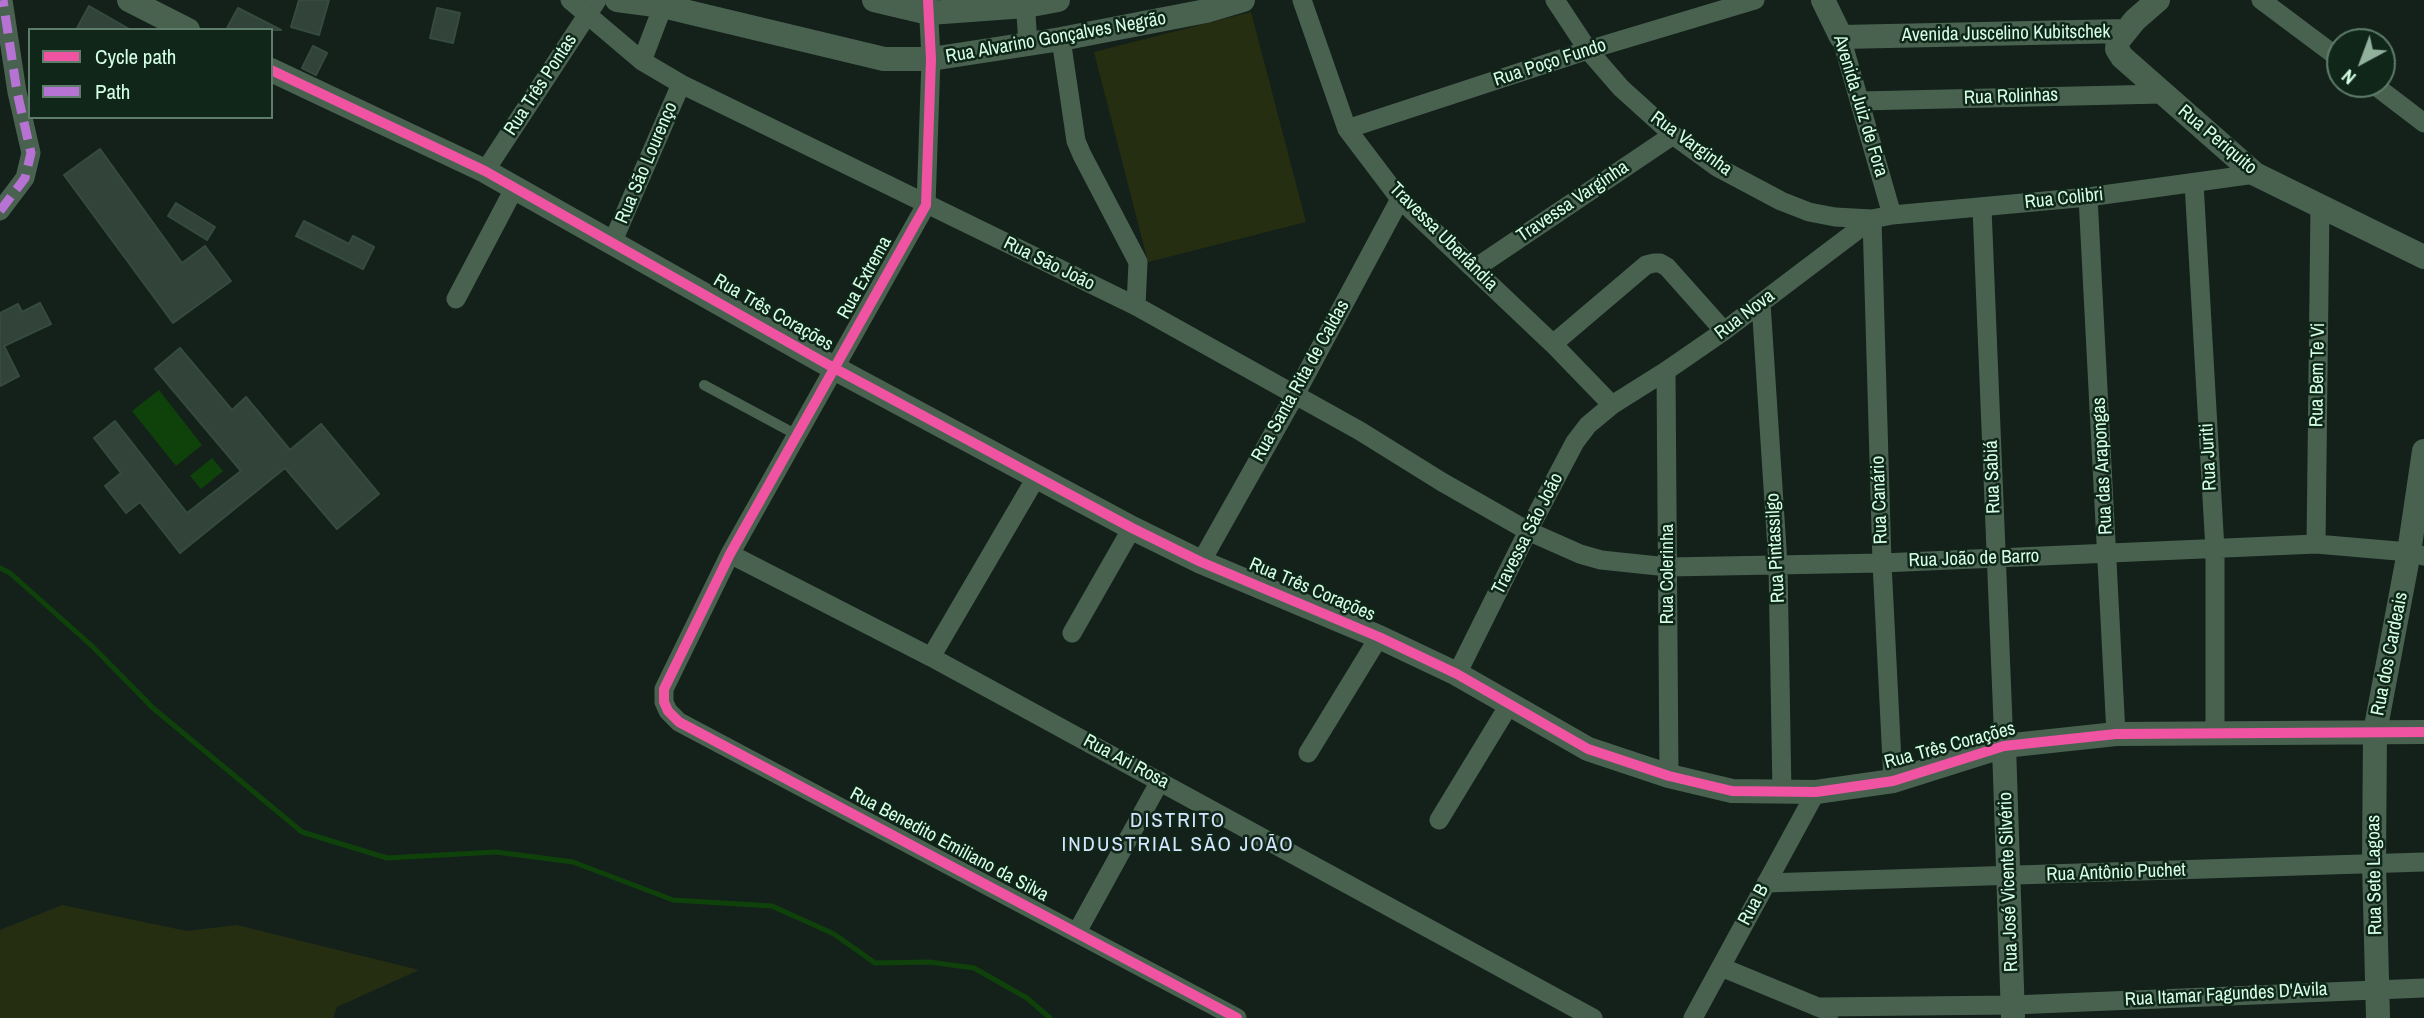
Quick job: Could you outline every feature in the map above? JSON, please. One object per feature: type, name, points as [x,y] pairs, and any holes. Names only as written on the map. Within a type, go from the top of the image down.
[{"type":"street","points":[[0,211],[25,178],[31,153],[17,92],[3,0]]},
{"type":"street","points":[[128,0],[184,28]]},
{"type":"street","name":"Rua São João","points":[[569,0],[592,8],[642,61],[681,84],[1136,306],[1296,395],[1528,531]]},
{"type":"street","name":"Rua Alvarino Gonçalves Negrão","points":[[617,0],[664,3],[884,59],[931,59],[1061,39],[1243,0]]},
{"type":"street","name":"Rua Alvarino Gonçalves Negrão","points":[[874,0],[928,7],[1058,0]]},
{"type":"street","name":"Travessa Uberlândia","points":[[1302,0],[1347,129],[1400,199],[1553,344],[1612,405]]},
{"type":"street","name":"Rua Varginha","points":[[1555,0],[1588,50],[1621,88],[1673,135],[1717,167],[1781,201],[1810,212],[1835,217],[1882,217]]},
{"type":"street","name":"Rua Poço Fundo","points":[[1347,129],[1588,50],[1755,0]]},
{"type":"street","name":"Avenida Juiz de Fora","points":[[1823,0],[1841,37],[1860,101],[1882,217]]},
{"type":"street","name":"Avenida Juscelino Kubitschek","points":[[1841,37],[2125,31],[2158,0]]},
{"type":"street","points":[[2261,0],[2326,49]]},
{"type":"street","points":[[642,61],[664,3]]},
{"type":"street","points":[[1026,3],[1028,44]]},
{"type":"street","points":[[926,205],[931,59],[928,7]]},
{"type":"street","name":"Rua Três Pontas","points":[[485,171],[592,8]]},
{"type":"street","name":"Rua Periquito","points":[[2125,31],[2117,48],[2122,57],[2255,174],[2424,257]]},
{"type":"street","points":[[1061,39],[1076,141],[1138,262],[1136,306]]},
{"type":"street","name":"Rua Três Corações","points":[[273,71],[485,171],[834,368],[1132,528],[1201,562],[1379,637],[1457,674],[1588,749],[1669,776],[1732,791],[1816,792],[1893,781],[2004,746],[2116,734],[2424,732]]},
{"type":"street","name":"Rua São Lourenço","points":[[613,241],[681,84]]},
{"type":"street","name":"Rua Rolinhas","points":[[1860,101],[2162,94]]},
{"type":"street","points":[[2391,98],[2424,123]]},
{"type":"street","name":"Travessa Varginha","points":[[1474,269],[1673,135]]},
{"type":"street","name":"Rua Colibri","points":[[1882,217],[2088,197],[2255,174]]},
{"type":"street","name":"Rua Juriti","points":[[2194,183],[2214,550],[2215,732]]},
{"type":"street","points":[[456,299],[515,187]]},
{"type":"street","name":"Rua das Arapongas","points":[[2088,197],[2116,734]]},
{"type":"street","name":"Rua Santa Rita de Caldas","points":[[1201,562],[1296,395],[1400,199]]},
{"type":"street","name":"Rua Extrema","points":[[664,689],[730,554],[926,205]]},
{"type":"street","name":"Rua Bem Te Vi","points":[[2316,544],[2320,206]]},
{"type":"street","name":"Rua Sabiá","points":[[1982,208],[2004,746]]},
{"type":"street","name":"Rua Nova","points":[[1612,405],[1724,331],[1882,217]]},
{"type":"street","name":"Rua Canário","points":[[1882,217],[1882,563],[1893,781]]},
{"type":"street","points":[[1553,344],[1646,265],[1654,262],[1667,267],[1724,331]]},
{"type":"street","name":"Rua Pintassilgo","points":[[1761,303],[1778,564],[1782,793]]},
{"type":"street","name":"Rua Colerinha","points":[[1666,371],[1669,776]]},
{"type":"street","name":"Travessa São João","points":[[1457,674],[1576,442],[1588,425],[1612,405]]},
{"type":"street","name":"Rua dos Cardeais","points":[[2375,732],[2417,554],[2424,451]]},
{"type":"street","points":[[931,657],[1037,476]]},
{"type":"street","points":[[1072,633],[1132,528]]},
{"type":"street","name":"Rua João de Barro","points":[[1528,531],[1580,554],[1601,560],[1668,566],[1882,563],[2316,544],[2417,554]]},
{"type":"street","name":"Rua Ari Rosa","points":[[730,554],[931,657],[1160,780],[1593,1018]]},
{"type":"street","points":[[1308,753],[1379,637]]},
{"type":"street","name":"Rua Benedito Emiliano da Silva","points":[[664,689],[664,702],[668,711],[679,722],[1237,1018]]},
{"type":"street","points":[[1439,820],[1509,705]]},
{"type":"street","name":"Rua Sete Lagoas","points":[[2375,732],[2374,864],[2378,1018]]},
{"type":"street","name":"Rua José Vicente Silvério","points":[[2004,746],[2013,1012]]},
{"type":"street","points":[[1077,932],[1160,780]]},
{"type":"street","name":"Rua B","points":[[1693,1018],[1816,792]]},
{"type":"street","name":"Rua Antônio Puchet","points":[[1766,883],[2424,862]]},
{"type":"street","points":[[1721,967],[1845,1018]]},
{"type":"street","name":"Rua Itamar Fagundes D'Avila","points":[[1819,1007],[2013,1012],[2377,988],[2424,988]]},
{"type":"lane","points":[[704,385],[797,435]]},
{"type":"shaded area","points":[[1251,12],[1306,222],[1148,262],[1094,52]]},
{"type":"shaded area","points":[[159,390],[202,445],[176,466],[132,411]]},
{"type":"shaded area","points":[[212,458],[223,471],[201,489],[190,476]]},
{"type":"shaded area","points":[[62,905],[187,931],[237,925],[419,970],[337,1007],[333,1018],[0,1018],[0,930]]},
{"type":"building","points":[[299,0],[329,0],[319,35],[291,27]]},
{"type":"building","points":[[89,6],[128,28],[77,28]]},
{"type":"building","points":[[238,8],[281,30],[273,28],[227,28]]},
{"type":"building","points":[[437,8],[460,13],[453,43],[430,38]]},
{"type":"building","points":[[313,46],[327,53],[316,75],[302,68]]},
{"type":"building","points":[[100,149],[182,263],[205,246],[231,281],[173,323],[64,175]]},
{"type":"building","points":[[176,203],[215,227],[207,240],[168,216]]},
{"type":"building","points":[[304,221],[349,244],[353,236],[374,247],[363,269],[296,236]]},
{"type":"building","points":[[40,303],[51,324],[4,346],[19,376],[0,386],[0,313],[18,304],[22,312]]},
{"type":"building","points":[[180,348],[232,410],[246,397],[290,450],[321,424],[379,494],[337,529],[285,468],[180,553],[140,502],[126,513],[105,486],[121,473],[94,438],[115,421],[187,513],[241,471],[155,369]]},
{"type":"waterway","points":[[0,568],[10,573],[92,646],[153,708],[302,832],[387,858],[496,852],[573,862],[673,900],[772,906],[834,934],[875,963],[929,962],[974,968],[1027,998],[1050,1018]]},
{"type":"marked path","points":[[0,211],[25,178],[31,153],[17,92],[3,0]]},
{"type":"cycle path","points":[[928,0],[931,59],[926,205],[730,554],[664,689],[664,702],[668,711],[679,722],[1237,1018]]},
{"type":"cycle path","points":[[273,71],[485,171],[834,368],[1132,528],[1201,562],[1379,637],[1457,674],[1588,749],[1669,776],[1732,791],[1816,792],[1893,781],[2004,746],[2116,734],[2424,732]]},
{"type":"district","name":"DISTRITO INDUSTRIAL SÃO JOÃO","points":[[1178,833]]}]
